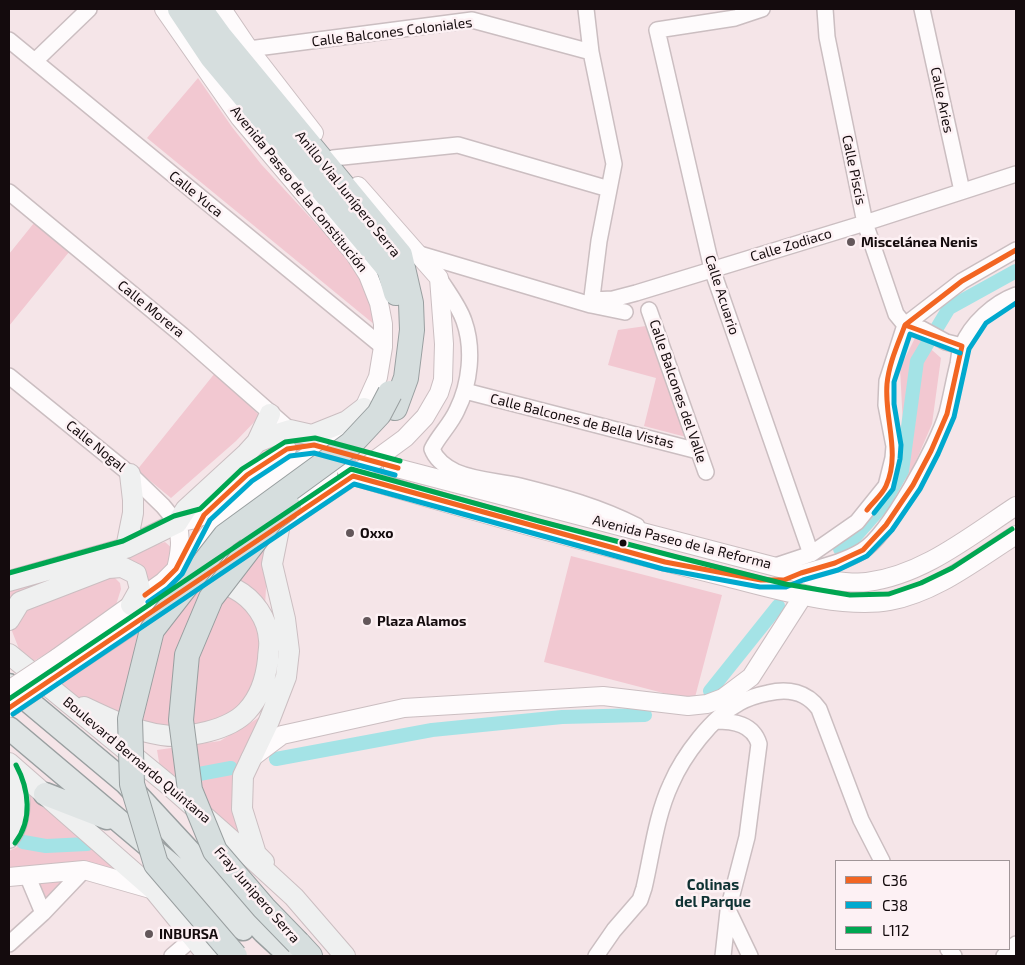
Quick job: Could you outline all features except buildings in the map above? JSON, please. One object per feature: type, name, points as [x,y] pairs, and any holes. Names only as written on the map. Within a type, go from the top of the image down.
[{"type":"highway","name":"Anillo Vial Junípero Serra","points":[[180,9],[222,32]]},
{"type":"highway","name":"Anillo Vial Junípero Serra","points":[[201,9],[222,32],[400,255],[411,302],[412,330],[406,378],[392,401]]},
{"type":"highway","name":"Fray Junipero Serra","points":[[299,952],[215,851],[190,790],[181,720],[187,655],[211,598],[271,520],[366,448],[392,401]]},
{"type":"highway","points":[[235,956],[156,864],[132,784],[130,718],[152,630],[225,536],[351,444],[392,401]]},
{"type":"main road","points":[[257,442],[277,434],[288,440],[312,435],[347,421],[364,408]]},
{"type":"main road","points":[[9,581],[126,548],[177,523],[186,509],[257,442],[270,414]]},
{"type":"main road","points":[[126,548],[134,500],[130,474]]},
{"type":"main road","points":[[280,524],[272,564],[285,619],[288,641],[286,677],[269,721],[243,776],[242,809],[256,854],[294,897]]},
{"type":"main road","points":[[9,620],[20,602],[108,568],[122,567],[136,574],[140,589],[131,605]]},
{"type":"main road","points":[[59,694],[136,730],[163,735],[183,736],[228,726],[246,712],[257,697],[266,670],[270,641],[266,623],[257,607],[235,588],[214,582],[198,581]]},
{"type":"main road","name":"Boulevard Bernardo Quintana","points":[[11,653],[170,786],[294,897],[345,956]]},
{"type":"main road","name":"Boulevard Bernardo Quintana","points":[[9,686],[126,783],[264,932],[299,952]]},
{"type":"main road","points":[[9,728],[201,890],[251,937],[267,956]]},
{"type":"main road","points":[[9,763],[154,890],[208,956]]},
{"type":"main road","points":[[9,769],[20,794],[18,814],[13,834],[9,838]]},
{"type":"main road","points":[[45,794],[123,824]]},
{"type":"street","points":[[35,61],[89,9]]},
{"type":"street","name":"Avenida Paseo de la Constitución","points":[[60,664],[131,605],[163,582],[199,546],[228,511],[245,496],[315,451],[345,429],[364,408],[378,377],[383,348],[383,324],[379,303],[368,275],[354,253],[240,118],[164,9]]},
{"type":"street","points":[[586,9],[591,52],[614,164],[599,241],[592,303]]},
{"type":"street","name":"Calle Acuario","points":[[762,9],[735,18],[657,30],[712,269],[811,554]]},
{"type":"street","name":"Calle Piscis","points":[[825,9],[827,37],[865,223],[896,314],[905,325]]},
{"type":"street","name":"Calle Aries","points":[[922,9],[962,191]]},
{"type":"street","name":"Calle Balcones Coloniales","points":[[249,49],[472,20],[591,52]]},
{"type":"street","points":[[222,32],[249,49],[333,158],[439,278],[464,320],[470,357],[465,391],[451,422],[436,440],[432,449],[435,456],[454,471],[470,477],[519,486],[611,513],[681,544],[686,552],[684,560],[665,562]]},
{"type":"street","name":"Calle Yuca","points":[[9,40],[383,348]]},
{"type":"street","points":[[333,158],[458,145],[609,189]]},
{"type":"street","name":"Calle Zodiaco","points":[[592,303],[636,293],[865,223],[1016,174]]},
{"type":"street","name":"Calle Morera","points":[[9,192],[182,335],[270,414],[288,440]]},
{"type":"street","points":[[775,566],[811,554],[857,522],[886,486],[894,446],[886,405],[887,381],[905,325],[962,281],[1016,250]]},
{"type":"street","points":[[416,253],[625,312]]},
{"type":"street","points":[[9,690],[60,664],[198,581],[406,438],[425,417],[439,393],[443,380],[444,344],[439,278]]},
{"type":"street","points":[[683,567],[761,580],[784,580],[801,572],[835,563],[864,550],[886,525],[913,485],[931,451],[947,414],[962,346],[980,318],[1008,298],[1016,295]]},
{"type":"street","name":"Calle Balcones del Valle","points":[[650,310],[706,472]]},
{"type":"street","points":[[905,325],[922,329],[946,342],[962,346]]},
{"type":"street","name":"Calle Nogal","points":[[9,376],[130,474],[163,506],[177,523]]},
{"type":"street","name":"Calle Balcones de Bella Vistas","points":[[465,391],[698,451]]},
{"type":"street","points":[[364,408],[359,439],[368,447],[382,450],[406,438]]},
{"type":"street","points":[[353,476],[340,462],[341,448],[364,408]]},
{"type":"street","points":[[176,569],[204,515],[247,474],[288,440],[315,451],[328,469],[328,476],[219,557],[198,581]]},
{"type":"street","name":"Avenida Paseo de la Reforma","points":[[393,467],[822,578],[847,582],[866,582],[907,572],[938,556],[1016,506]]},
{"type":"street","name":"Avenida Paseo de la Reforma","points":[[353,476],[683,567],[803,596],[862,604],[889,601],[916,594],[932,587],[1016,535]]},
{"type":"street","points":[[176,569],[180,534],[177,523],[204,515]]},
{"type":"street","points":[[249,760],[282,735],[404,708],[603,696],[688,706],[707,704],[723,698],[751,677],[803,596]]},
{"type":"street","points":[[9,708],[60,664]]},
{"type":"street","points":[[596,956],[614,930],[640,900],[662,810],[671,783],[692,747],[715,721],[738,703],[756,696],[776,691],[794,691],[813,700],[819,709],[861,820],[881,860]]},
{"type":"street","points":[[715,721],[741,724],[757,736],[759,744],[747,837],[728,910],[723,956]]},
{"type":"street","points":[[9,944],[43,913],[84,870]]},
{"type":"street","points":[[9,877],[84,870],[154,890]]},
{"type":"street","points":[[27,875],[43,913]]},
{"type":"street","points":[[728,910],[750,956]]},
{"type":"street","points":[[172,956],[193,938]]},
{"type":"street","points":[[1004,956],[1016,944]]},
{"type":"shaded area","points":[[198,78],[232,127],[261,164],[350,261],[364,284],[375,325],[147,138]]},
{"type":"shaded area","points":[[34,223],[69,252],[9,326],[9,254]]},
{"type":"shaded area","points":[[646,326],[686,437],[644,426],[656,378],[608,365],[618,330]]},
{"type":"shaded area","points":[[916,336],[941,358],[932,424],[906,484],[900,368]]},
{"type":"shaded area","points":[[215,373],[260,416],[236,441],[171,498],[137,470]]},
{"type":"shaded area","points":[[269,541],[265,605],[211,578]]},
{"type":"shaded area","points":[[165,542],[175,551],[170,568],[147,589],[124,564],[9,613],[9,591]]},
{"type":"shaded area","points":[[571,556],[722,595],[694,701],[544,662]]},
{"type":"shaded area","points":[[113,576],[120,583],[121,589],[116,605],[52,651],[32,662],[21,654],[10,626],[14,616],[103,578]]},
{"type":"shaded area","points":[[198,581],[257,607],[266,670],[227,726],[136,730],[47,681]]},
{"type":"shaded area","points":[[260,717],[234,775],[232,806],[243,839],[161,774],[157,750],[220,741]]},
{"type":"shaded area","points":[[28,794],[129,875],[9,872],[9,851],[17,847]]},
{"type":"shaded area","points":[[84,870],[43,913],[27,875]]},
{"type":"waterway","points":[[840,549],[852,540],[882,506],[902,471],[917,361],[949,308],[1016,271]]},
{"type":"waterway","points":[[710,691],[778,606]]},
{"type":"waterway","points":[[276,759],[432,730],[562,717],[645,715]]},
{"type":"waterway","points":[[183,777],[231,768]]},
{"type":"waterway","points":[[23,842],[46,846],[87,844]]},
{"type":"tunnel","points":[[287,449],[314,445],[386,465]]},
{"type":"transit line","name":"C36","points":[[905,325],[962,281],[1016,250]]},
{"type":"transit line","name":"C38","points":[[13,714],[354,484],[663,569],[760,587],[786,587],[838,570],[867,556],[892,530],[920,489],[954,417],[969,349],[986,323],[1016,303]]},
{"type":"transit line","name":"C36","points":[[867,510],[886,486],[890,474],[892,448],[887,384],[892,361],[905,325]]},
{"type":"transit line","name":"C36","points":[[9,708],[353,476],[665,562],[761,580],[784,580],[835,563],[863,550],[886,525],[913,485],[931,451],[947,414],[962,346],[905,325]]},
{"type":"transit line","name":"C38","points":[[874,513],[893,489],[900,459],[901,445],[894,404],[894,382],[910,334],[960,353]]},
{"type":"transit line","name":"L112","points":[[9,573],[123,541],[174,516],[200,509],[242,469],[285,442],[315,438],[400,461]]},
{"type":"transit line","name":"C36","points":[[145,595],[163,582],[176,569],[204,515],[247,475],[287,449],[314,445],[398,468]]},
{"type":"transit line","name":"C38","points":[[148,602],[168,588],[182,574],[210,520],[252,481],[290,456],[314,453],[395,475]]},
{"type":"transit line","name":"L112","points":[[9,699],[351,469],[677,557],[785,584],[850,595],[889,594],[921,583],[952,568],[1012,529]]},
{"type":"transit line","name":"L112","points":[[15,843],[21,834],[27,815],[24,784],[16,765]]},
{"type":"place","name":"Miscelánea Nenis","points":[[851,242]]},
{"type":"place","name":"Oxxo","points":[[350,533]]},
{"type":"place","name":"Plaza Alamos","points":[[367,621]]},
{"type":"place","name":"INBURSA","points":[[149,934]]},
{"type":"district","name":"Colinas del Parque","points":[[713,894]]}]
